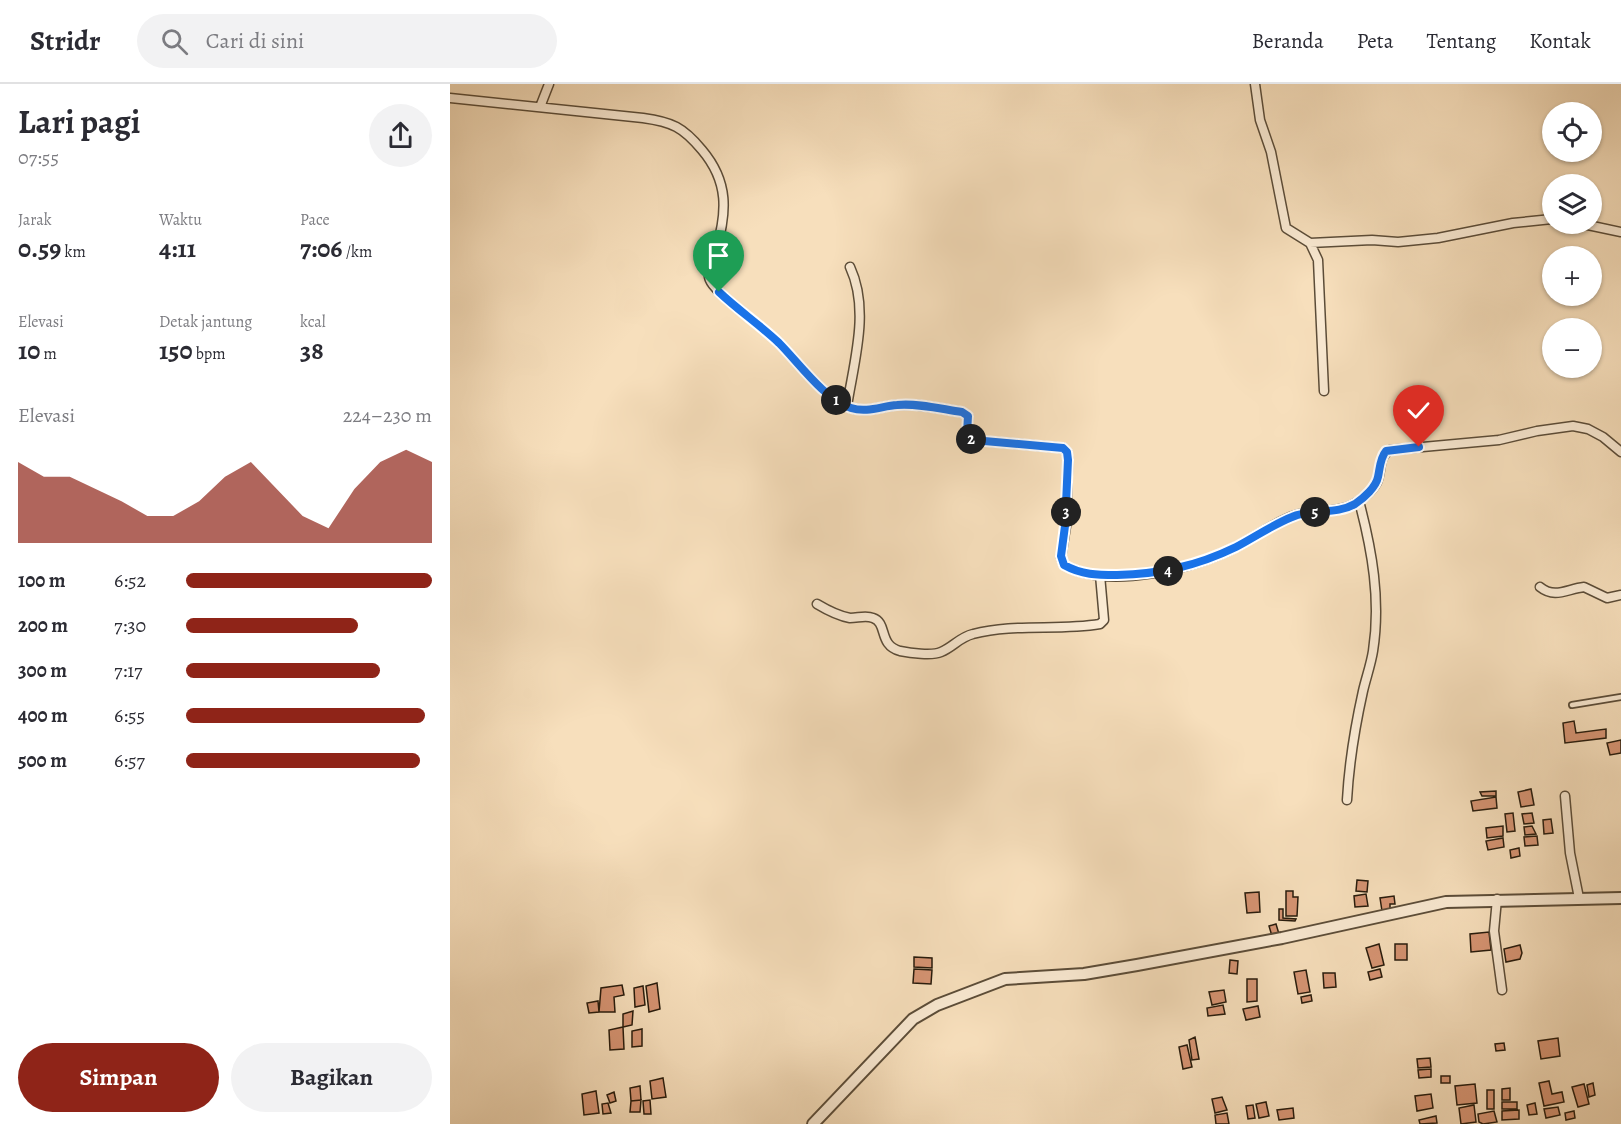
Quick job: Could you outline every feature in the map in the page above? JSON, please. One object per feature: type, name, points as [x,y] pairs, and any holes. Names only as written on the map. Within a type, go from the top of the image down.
[{"type":"street","points":[[540,107],[549,84]]},
{"type":"street","points":[[1255,84],[1258,109],[1271,152],[1286,228],[1302,240],[1310,243],[1372,240],[1398,242],[1438,238],[1513,223],[1542,220]]},
{"type":"street","points":[[450,98],[665,122],[678,128],[697,144],[713,163],[724,191],[721,232],[709,271],[712,284],[719,292],[777,342],[832,397],[847,406],[872,410],[896,405],[910,405],[962,412],[968,416],[967,433],[973,440],[1063,448],[1067,452],[1068,460],[1061,560],[1066,566],[1081,572],[1100,575],[1153,574],[1206,560],[1294,516],[1353,505],[1376,483],[1384,453],[1394,449],[1499,440],[1537,430],[1573,426],[1588,429],[1603,437],[1621,453]]},
{"type":"street","points":[[1602,228],[1621,232]]},
{"type":"street","points":[[1310,243],[1318,260],[1324,391]]},
{"type":"street","points":[[847,406],[860,319],[855,277],[850,267]]},
{"type":"street","points":[[1347,800],[1348,768],[1372,652],[1376,609],[1376,586],[1359,501]]},
{"type":"street","points":[[817,604],[849,618],[869,616],[876,619],[884,638],[892,648],[936,654],[963,637],[999,629],[1100,624],[1104,620],[1100,575]]},
{"type":"street","points":[[1540,587],[1546,592],[1556,594],[1584,587],[1607,598],[1621,595]]},
{"type":"street","points":[[1565,796],[1570,853],[1580,898]]},
{"type":"street","points":[[813,1124],[913,1019],[937,1005],[997,981],[1105,970],[1282,938],[1446,902],[1497,899],[1621,898]]},
{"type":"street","points":[[1497,899],[1494,931],[1502,990]]},
{"type":"lane","points":[[1572,705],[1621,697]]},
{"type":"building","points":[[1574,721],[1576,733],[1606,729],[1606,738],[1565,743],[1563,723]]},
{"type":"building","points":[[1621,740],[1621,753],[1610,755],[1607,743]]},
{"type":"building","points":[[1531,789],[1534,805],[1521,807],[1518,792]]},
{"type":"building","points":[[1496,791],[1496,796],[1482,796],[1480,792]]},
{"type":"building","points":[[1496,797],[1497,808],[1473,811],[1471,801]]},
{"type":"building","points":[[1513,813],[1515,831],[1507,832],[1505,814]]},
{"type":"building","points":[[1532,813],[1534,823],[1524,824],[1522,814]]},
{"type":"building","points":[[1551,819],[1553,833],[1544,834],[1543,820]]},
{"type":"building","points":[[1503,826],[1503,836],[1487,838],[1486,828]]},
{"type":"building","points":[[1532,826],[1536,834],[1525,835],[1524,827]]},
{"type":"building","points":[[1537,836],[1538,845],[1525,846],[1524,837]]},
{"type":"building","points":[[1503,838],[1504,847],[1488,850],[1486,841]]},
{"type":"building","points":[[1519,848],[1520,856],[1511,858],[1510,850]]},
{"type":"building","points":[[1357,880],[1368,881],[1367,892],[1356,891]]},
{"type":"building","points":[[1286,891],[1293,891],[1293,897],[1298,897],[1297,916],[1286,916]]},
{"type":"building","points":[[1259,892],[1260,912],[1247,913],[1245,893]]},
{"type":"building","points":[[1366,894],[1368,906],[1355,907],[1354,896]]},
{"type":"building","points":[[1394,896],[1395,904],[1390,904],[1390,910],[1382,911],[1380,898]]},
{"type":"building","points":[[1279,909],[1283,909],[1283,918],[1296,919],[1295,921],[1279,920]]},
{"type":"building","points":[[1276,924],[1279,934],[1272,936],[1269,926]]},
{"type":"building","points":[[1489,932],[1491,950],[1471,952],[1470,934]]},
{"type":"building","points":[[1379,944],[1384,965],[1372,968],[1366,948]]},
{"type":"building","points":[[1395,944],[1407,944],[1407,960],[1395,960]]},
{"type":"building","points":[[1520,945],[1522,953],[1520,959],[1506,962],[1504,949]]},
{"type":"building","points":[[914,957],[932,958],[932,968],[914,967]]},
{"type":"building","points":[[1230,960],[1238,961],[1237,974],[1229,973]]},
{"type":"building","points":[[914,969],[932,970],[931,984],[913,983]]},
{"type":"building","points":[[1380,969],[1382,977],[1370,980],[1368,972]]},
{"type":"building","points":[[1306,970],[1310,992],[1298,994],[1294,972]]},
{"type":"building","points":[[1323,973],[1335,973],[1336,987],[1324,988]]},
{"type":"building","points":[[1247,979],[1257,979],[1257,1001],[1247,1002]]},
{"type":"building","points":[[657,983],[660,1009],[649,1012],[646,986]]},
{"type":"building","points":[[622,985],[624,995],[614,997],[615,1012],[599,1012],[601,988]]},
{"type":"building","points":[[643,986],[645,1005],[635,1007],[634,988]]},
{"type":"building","points":[[1224,990],[1226,1002],[1212,1005],[1209,992]]},
{"type":"building","points":[[1311,995],[1312,1001],[1302,1003],[1301,997]]},
{"type":"building","points":[[598,1001],[599,1012],[589,1013],[587,1003]]},
{"type":"building","points":[[1223,1005],[1225,1014],[1208,1016],[1207,1008]]},
{"type":"building","points":[[1258,1006],[1260,1017],[1246,1020],[1243,1009]]},
{"type":"building","points":[[633,1011],[632,1025],[623,1027],[623,1014]]},
{"type":"building","points":[[623,1027],[624,1049],[610,1050],[609,1030]]},
{"type":"building","points":[[642,1029],[642,1046],[632,1047],[632,1031]]},
{"type":"building","points":[[1195,1037],[1199,1059],[1192,1060],[1189,1040]]},
{"type":"building","points":[[1558,1038],[1560,1056],[1541,1059],[1538,1041]]},
{"type":"building","points":[[1504,1043],[1505,1050],[1496,1051],[1495,1044]]},
{"type":"building","points":[[1187,1045],[1192,1067],[1183,1069],[1179,1047]]},
{"type":"building","points":[[1430,1058],[1431,1067],[1418,1068],[1417,1059]]},
{"type":"building","points":[[1431,1069],[1431,1077],[1419,1078],[1418,1070]]},
{"type":"building","points":[[1441,1076],[1450,1076],[1450,1083],[1441,1083]]},
{"type":"building","points":[[663,1078],[666,1097],[652,1099],[650,1081]]},
{"type":"building","points":[[1549,1081],[1552,1094],[1562,1092],[1564,1102],[1544,1106],[1539,1083]]},
{"type":"building","points":[[1593,1083],[1595,1095],[1589,1097],[1587,1085]]},
{"type":"building","points":[[1475,1084],[1477,1103],[1457,1105],[1455,1086]]},
{"type":"building","points":[[1584,1084],[1589,1104],[1578,1107],[1572,1087]]},
{"type":"building","points":[[640,1086],[641,1100],[631,1101],[630,1088]]},
{"type":"building","points":[[1510,1088],[1510,1100],[1502,1100],[1502,1089]]},
{"type":"building","points":[[1487,1090],[1494,1090],[1494,1109],[1487,1109]]},
{"type":"building","points":[[596,1091],[599,1113],[584,1115],[582,1094]]},
{"type":"building","points":[[614,1092],[616,1101],[610,1103],[607,1095]]},
{"type":"building","points":[[1431,1094],[1433,1108],[1417,1111],[1415,1096]]},
{"type":"building","points":[[1222,1097],[1227,1110],[1215,1113],[1212,1099]]},
{"type":"building","points":[[641,1100],[640,1112],[630,1112],[631,1101]]},
{"type":"building","points":[[650,1100],[651,1114],[644,1114],[643,1101]]},
{"type":"building","points":[[1266,1102],[1269,1116],[1259,1118],[1256,1104]]},
{"type":"building","points":[[1502,1102],[1517,1102],[1517,1109],[1502,1109]]},
{"type":"building","points":[[608,1103],[611,1113],[603,1114],[602,1104]]},
{"type":"building","points":[[1535,1103],[1537,1114],[1529,1115],[1527,1105]]},
{"type":"building","points":[[1253,1105],[1255,1118],[1248,1119],[1246,1106]]},
{"type":"building","points":[[1474,1105],[1476,1122],[1461,1124],[1459,1108]]},
{"type":"building","points":[[1558,1107],[1560,1115],[1546,1118],[1544,1109]]},
{"type":"building","points":[[1293,1108],[1294,1118],[1279,1120],[1277,1110]]},
{"type":"building","points":[[1519,1110],[1519,1119],[1502,1120],[1502,1111]]},
{"type":"building","points":[[1494,1111],[1497,1122],[1483,1124],[1479,1122],[1478,1114]]},
{"type":"building","points":[[1574,1111],[1575,1118],[1566,1120],[1565,1113]]},
{"type":"building","points":[[1227,1113],[1229,1124],[1216,1124],[1215,1115]]},
{"type":"building","points":[[1436,1116],[1437,1123],[1420,1124],[1419,1120]]},
{"type":"route","points":[[719,292],[777,342],[832,397],[843,404],[853,408],[872,410],[896,405],[910,405],[962,412],[968,416],[967,433],[973,440],[1051,445],[1065,449],[1068,460],[1065,526],[1061,556],[1064,565],[1081,572],[1095,575],[1153,574],[1206,560],[1294,516],[1353,505],[1376,483],[1386,451],[1419,447]]}]
